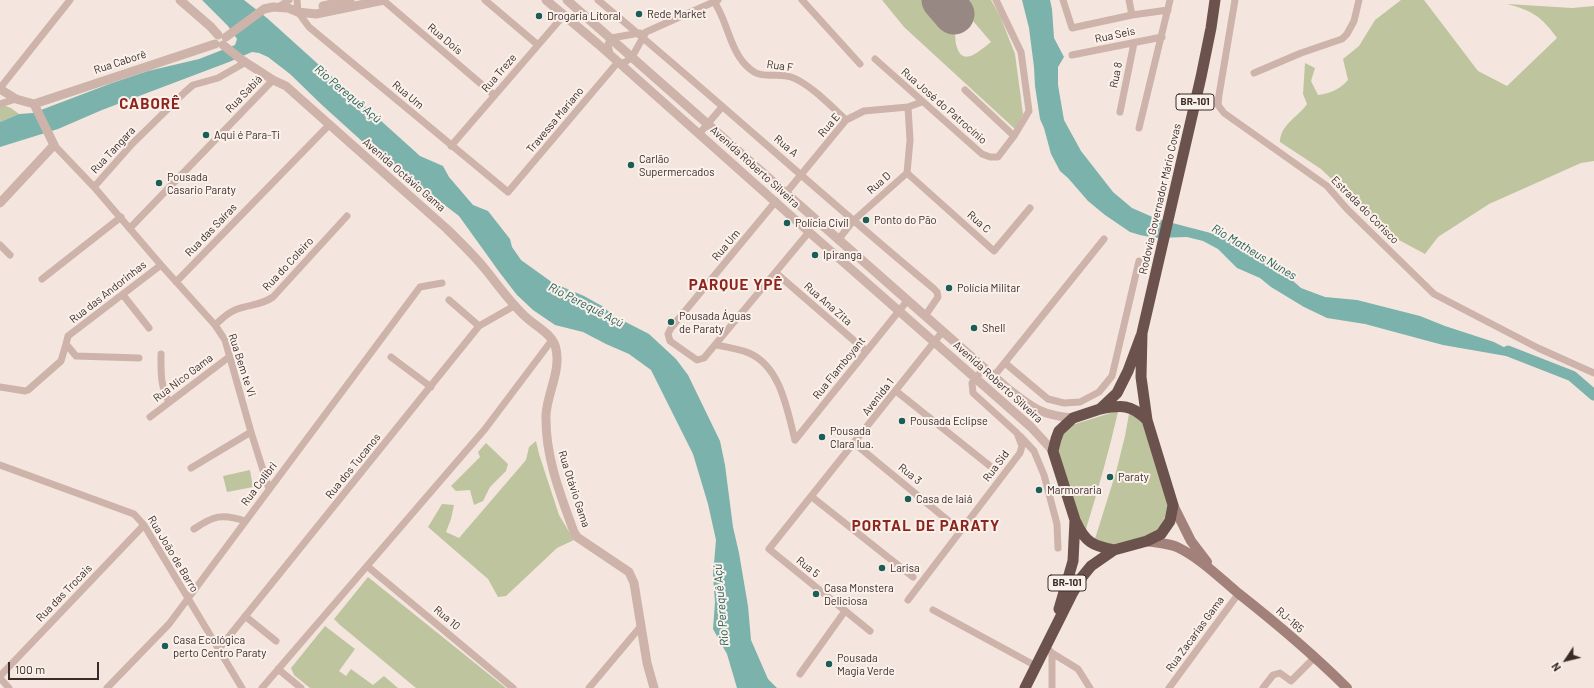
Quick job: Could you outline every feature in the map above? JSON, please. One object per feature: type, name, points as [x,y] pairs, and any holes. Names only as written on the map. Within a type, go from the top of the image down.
[{"type":"highway","name":"Rodovia Governador Mário Covas","points":[[1174,505],[1147,420],[1141,377],[1142,333],[1208,47],[1214,0]]},
{"type":"highway","name":"Rodovia Governador Mário Covas","points":[[1053,451],[1059,431],[1073,418],[1100,410],[1109,402],[1122,385],[1142,333]]},
{"type":"highway","points":[[1100,410],[1115,406],[1132,408],[1139,412],[1147,420]]},
{"type":"highway","name":"BR-101","points":[[1048,648],[1073,561],[1075,520],[1053,451]]},
{"type":"highway","name":"BR-101","points":[[1025,688],[1036,666],[1048,648],[1082,577],[1091,566],[1114,550],[1147,541],[1161,534],[1170,522],[1174,505]]},
{"type":"highway","points":[[1075,520],[1082,535],[1089,542],[1096,546],[1114,550]]},
{"type":"main road","name":"RJ-165","points":[[1174,505],[1191,541],[1215,573]]},
{"type":"main road","name":"RJ-165","points":[[1147,541],[1176,547],[1197,559],[1277,623],[1347,688]]},
{"type":"street","points":[[0,204],[54,145],[34,104],[16,99],[0,89],[70,0]]},
{"type":"street","name":"Avenida Octávio Gama","points":[[180,0],[211,27],[244,61],[273,80],[286,86],[466,248],[514,306],[552,340]]},
{"type":"street","points":[[272,6],[289,0]]},
{"type":"street","points":[[297,0],[298,12]]},
{"type":"street","points":[[309,12],[316,8],[350,0]]},
{"type":"street","points":[[272,6],[288,8],[298,12],[309,12],[316,14],[383,0]]},
{"type":"street","name":"Rua Dois","points":[[383,0],[494,95]]},
{"type":"street","points":[[485,0],[538,44]]},
{"type":"street","name":"Avenida Roberto Silveira","points":[[546,0],[610,54],[809,232],[976,378],[1031,427],[1053,451]]},
{"type":"street","name":"Avenida Roberto Silveira","points":[[567,0],[984,368],[1034,409],[1056,416],[1073,418]]},
{"type":"street","name":"Rua A","points":[[598,0],[642,34],[722,107],[937,292],[938,297],[925,316]]},
{"type":"street","points":[[802,0],[860,64]]},
{"type":"street","name":"Rua José do Patrocínio","points":[[874,59],[982,154],[990,157],[998,157],[1014,136],[1029,112],[1021,52],[996,0]]},
{"type":"street","points":[[1063,0],[1072,28],[1132,15],[1168,10]]},
{"type":"street","points":[[1129,0],[1132,15]]},
{"type":"street","points":[[1139,128],[1170,0]]},
{"type":"street","name":"Estrada do Corisco","points":[[1235,0],[1219,95],[1218,105],[1222,110],[1242,127],[1327,186],[1347,209],[1434,294],[1538,348],[1594,374]]},
{"type":"street","points":[[1254,73],[1301,53],[1342,39],[1347,34],[1354,21],[1359,0]]},
{"type":"street","points":[[610,54],[608,44],[611,38],[642,34],[715,1]]},
{"type":"street","name":"Rua F","points":[[715,1],[737,52],[744,63],[751,70],[761,75],[790,77],[805,85],[846,120]]},
{"type":"street","name":"Rua Caborê","points":[[34,104],[223,41],[272,6]]},
{"type":"street","name":"Rua Um","points":[[298,12],[309,27],[508,192]]},
{"type":"street","name":"Rua Treze","points":[[451,146],[564,15]]},
{"type":"street","points":[[618,62],[624,63],[632,57],[642,34]]},
{"type":"street","name":"Rua Seis","points":[[1072,55],[1162,37]]},
{"type":"street","name":"Rua 8","points":[[1120,112],[1134,42]]},
{"type":"street","name":"Rua Tangara","points":[[94,187],[132,144],[193,85],[218,78],[244,61]]},
{"type":"street","name":"Travessa Mariano","points":[[508,192],[618,62]]},
{"type":"street","name":"Rua Sabiá","points":[[130,228],[273,80]]},
{"type":"street","points":[[965,90],[1014,136]]},
{"type":"street","points":[[0,104],[16,99]]},
{"type":"street","name":"Rua E","points":[[786,192],[802,175],[846,120],[864,111],[908,107],[922,102]]},
{"type":"street","points":[[699,134],[722,107]]},
{"type":"street","name":"Rua D","points":[[838,240],[853,221],[907,173],[910,140],[908,107]]},
{"type":"street","name":"Rua das Saíras","points":[[176,282],[329,125]]},
{"type":"street","name":"Rua Bem te Vi","points":[[54,145],[121,217],[161,265],[215,325],[225,340],[269,489]]},
{"type":"street","name":"Rua C","points":[[907,173],[994,251],[1030,208]]},
{"type":"street","points":[[766,193],[765,186],[773,181]]},
{"type":"street","points":[[776,201],[782,198],[786,192]]},
{"type":"street","name":"Rua Um","points":[[716,345],[704,358],[698,360],[670,341],[668,334],[671,328],[776,201]]},
{"type":"street","name":"Rua do Coleiro","points":[[215,325],[228,313],[236,309],[265,302],[273,297],[348,216]]},
{"type":"street","points":[[42,279],[121,217]]},
{"type":"street","points":[[716,345],[809,232]]},
{"type":"street","points":[[994,376],[1104,239]]},
{"type":"street","points":[[0,245],[10,255]]},
{"type":"street","points":[[1005,363],[1048,399],[1064,403],[1080,402],[1099,392],[1112,376],[1139,261]]},
{"type":"street","name":"Rua das Andorinhas","points":[[66,344],[68,336],[161,265]]},
{"type":"street","name":"Rua Ana Zita","points":[[776,273],[866,352]]},
{"type":"street","name":"Rua Colibri","points":[[107,688],[169,624],[420,287],[442,283]]},
{"type":"street","points":[[123,295],[148,328]]},
{"type":"street","points":[[449,300],[479,326]]},
{"type":"street","name":"Rua Flamboyant","points":[[716,345],[749,353],[766,364],[776,379],[795,440],[907,301]]},
{"type":"street","name":"Rua dos Tucanos","points":[[218,650],[479,326],[514,306]]},
{"type":"street","name":"Avenida 1","points":[[769,550],[943,331]]},
{"type":"street","points":[[262,688],[485,429],[552,340]]},
{"type":"street","name":"Rua Otávio Gama","points":[[552,340],[556,349],[557,360],[546,413],[546,439],[553,472],[577,537],[628,572],[634,583],[647,663],[654,688]]},
{"type":"street","points":[[66,344],[76,356],[139,358]]},
{"type":"street","points":[[0,387],[25,391],[28,390],[61,361],[66,344]]},
{"type":"street","points":[[161,354],[161,381],[169,402]]},
{"type":"street","points":[[391,356],[431,387]]},
{"type":"street","name":"Rua Nico Gama","points":[[150,417],[229,357]]},
{"type":"street","points":[[984,368],[971,386],[973,393],[1017,433],[1034,451],[1044,475],[1057,524],[1058,548]]},
{"type":"street","points":[[896,391],[995,470]]},
{"type":"street","points":[[191,468],[251,432]]},
{"type":"street","name":"Rua Sid","points":[[908,600],[1020,453],[1022,446],[1017,433]]},
{"type":"street","name":"Rua 3","points":[[854,443],[951,523]]},
{"type":"street","name":"Rua João de Barro","points":[[0,465],[134,514],[144,525],[187,599],[242,688]]},
{"type":"street","points":[[812,497],[913,576]]},
{"type":"street","points":[[194,529],[208,520],[220,516],[229,516],[246,521]]},
{"type":"street","name":"Rua das Trocais","points":[[0,677],[144,525]]},
{"type":"street","name":"Rua 5","points":[[769,550],[870,631]]},
{"type":"street","name":"Rua 10","points":[[367,566],[513,688]]},
{"type":"street","name":"Rua Zacarias Gama","points":[[1169,688],[1239,593]]},
{"type":"street","points":[[933,610],[1036,666]]},
{"type":"street","points":[[800,674],[845,611]]},
{"type":"street","points":[[245,616],[276,641]]},
{"type":"street","points":[[589,688],[641,626]]},
{"type":"street","points":[[1048,648],[1052,688]]},
{"type":"street","points":[[1048,648],[1078,669],[1090,688]]},
{"type":"street","points":[[1291,681],[1315,657]]},
{"type":"street","points":[[278,669],[301,688]]},
{"type":"street","points":[[1263,688],[1273,675],[1280,673],[1291,681],[1296,688]]},
{"type":"street","points":[[0,677],[9,688]]},
{"type":"green space","points":[[882,0],[928,0],[953,29],[959,51],[962,56],[967,57],[976,53],[991,42],[955,0],[991,0],[1000,16],[1015,54],[1023,114],[1015,129],[904,27]]},
{"type":"green space","points":[[1401,0],[1424,0],[1478,71],[1507,86],[1557,38],[1546,24],[1536,15],[1524,9],[1507,4],[1572,8],[1594,6],[1594,161],[1581,163],[1489,204],[1438,237],[1425,254],[1384,232],[1368,214],[1321,169],[1280,142],[1286,126],[1307,104],[1303,94],[1305,63],[1315,68],[1311,81],[1318,95],[1338,89],[1348,80],[1343,59],[1359,46],[1375,20]]},
{"type":"green space","points":[[0,104],[11,108],[19,114],[0,122]]},
{"type":"green space","points":[[1117,411],[1111,441],[1084,532],[1058,448],[1064,431],[1072,425]]},
{"type":"green space","points":[[1129,414],[1141,419],[1169,508],[1163,527],[1150,535],[1117,545],[1094,542],[1116,472]]},
{"type":"green space","points":[[536,441],[559,515],[574,540],[557,548],[506,596],[498,597],[488,579],[428,527],[442,504],[454,505],[446,532],[459,538],[526,460],[529,447]]},
{"type":"green space","points":[[486,443],[508,464],[506,471],[490,487],[483,501],[474,505],[470,490],[456,491],[451,486],[480,457],[478,452]]},
{"type":"green space","points":[[250,470],[253,487],[227,492],[223,476]]},
{"type":"green space","points":[[368,577],[506,688],[416,688],[334,619]]},
{"type":"green space","points":[[325,626],[355,649],[339,671],[346,676],[351,669],[373,685],[384,676],[398,688],[310,688],[294,675],[291,668]]},
{"type":"water","name":"Rio Perequê Açú","points":[[202,0],[244,0],[267,18],[420,156],[443,166],[449,177],[473,205],[488,211],[510,239],[512,247],[521,260],[553,283],[584,296],[602,306],[614,316],[649,334],[676,359],[688,375],[720,441],[725,465],[733,527],[748,606],[751,640],[768,679],[777,688],[737,688],[727,654],[713,629],[715,602],[713,575],[716,540],[708,504],[693,454],[651,370],[629,354],[583,332],[555,325],[533,310],[517,295],[459,216],[364,143],[290,74],[268,57],[252,52],[102,110],[58,129],[0,147],[0,122],[19,114],[33,113],[148,71],[199,59],[235,45],[237,39],[228,26]]},
{"type":"water","points":[[1022,0],[1050,0],[1054,38],[1064,57],[1058,67],[1058,85],[1064,120],[1081,151],[1113,192],[1132,208],[1157,219],[1226,237],[1277,265],[1301,288],[1325,297],[1357,300],[1420,316],[1494,342],[1521,356],[1506,356],[1443,345],[1365,324],[1327,318],[1304,307],[1271,287],[1260,278],[1237,268],[1218,249],[1203,241],[1187,237],[1155,238],[1140,235],[1130,232],[1105,215],[1088,201],[1060,171],[1051,154],[1040,119],[1029,28]]},
{"type":"waterway","name":"Rio Matheus Nunes","points":[[1508,351],[1572,376],[1594,395]]},
{"type":"runway","points":[[942,0],[954,14]]},
{"type":"place","name":"Rede Market","points":[[639,14]]},
{"type":"place","name":"Drogaria Litoral","points":[[539,16]]},
{"type":"place","name":"Aqui é Para-Ti","points":[[206,135]]},
{"type":"place","name":"Carlão Supermercados","points":[[631,165]]},
{"type":"place","name":"Pousada Casario Paraty","points":[[159,183]]},
{"type":"place","name":"Ponto do Pão","points":[[866,220]]},
{"type":"place","name":"Polícia Civil","points":[[787,223]]},
{"type":"place","name":"Ipiranga","points":[[815,255]]},
{"type":"place","name":"Polícia Militar","points":[[949,288]]},
{"type":"place","name":"Pousada Águas de Paraty","points":[[671,322]]},
{"type":"place","name":"Shell","points":[[974,328]]},
{"type":"place","name":"Pousada Eclipse","points":[[902,421]]},
{"type":"place","name":"Pousada Clara lua.","points":[[822,437]]},
{"type":"place","name":"Paraty","points":[[1110,477]]},
{"type":"place","name":"Marmoraria","points":[[1039,490]]},
{"type":"place","name":"Casa de Iaiá","points":[[908,499]]},
{"type":"place","name":"Larisa","points":[[882,568]]},
{"type":"place","name":"Casa Monstera Deliciosa","points":[[816,594]]},
{"type":"place","name":"Casa Ecológica perto Centro Paraty","points":[[165,646]]},
{"type":"place","name":"Pousada Magia Verde","points":[[829,664]]},
{"type":"district","name":"CABORÊ","points":[[150,104]]},
{"type":"district","name":"PARQUE YPÊ","points":[[736,285]]},
{"type":"district","name":"PORTAL DE PARATY","points":[[926,526]]}]
